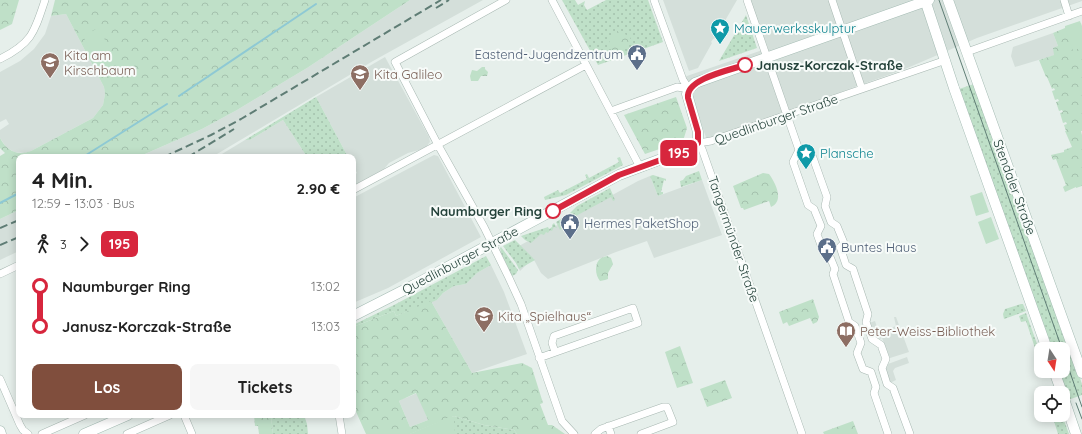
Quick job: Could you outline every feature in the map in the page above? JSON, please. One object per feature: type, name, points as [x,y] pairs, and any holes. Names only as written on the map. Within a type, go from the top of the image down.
[{"type":"main road","points":[[689,89],[699,81],[927,0]]},
{"type":"main road","name":"Stendaler Straße","points":[[927,0],[960,102],[1045,342]]},
{"type":"main road","name":"Stendaler Straße","points":[[948,0],[1082,373]]},
{"type":"main road","name":"Tangermünder Straße","points":[[689,89],[687,96],[698,132],[698,143]]},
{"type":"main road","name":"Quedlinburger Straße","points":[[356,314],[619,175],[640,166],[688,150],[698,143]]},
{"type":"main road","points":[[1070,416],[1076,434]]},
{"type":"main road","points":[[84,434],[121,418]]},
{"type":"street","points":[[0,59],[16,51],[33,34],[45,0]]},
{"type":"street","points":[[506,0],[394,62],[492,243],[521,304],[562,421],[574,434]]},
{"type":"street","points":[[552,0],[640,166]]},
{"type":"street","name":"Tangermünder Straße","points":[[654,0],[683,80],[689,89]]},
{"type":"street","points":[[747,0],[799,150],[793,162],[808,205],[814,209],[820,226],[817,234],[822,248],[828,252],[835,270],[833,274],[849,322],[855,326],[861,343],[857,353],[863,369],[871,372],[876,387],[874,393],[888,434]]},
{"type":"street","points":[[832,0],[862,89]]},
{"type":"street","points":[[1064,0],[1069,16]]},
{"type":"street","points":[[967,52],[1082,10]]},
{"type":"street","name":"Quedlinburger Straße","points":[[698,143],[708,142],[946,60]]},
{"type":"street","points":[[356,188],[586,64]]},
{"type":"street","points":[[611,111],[677,88],[689,89]]},
{"type":"street","name":"Tangermünder Straße","points":[[698,143],[702,149],[802,434]]},
{"type":"street","points":[[799,150],[812,155],[827,197],[825,206],[831,222],[838,226],[844,243],[840,247],[846,265],[853,269],[868,314],[866,322],[872,339],[881,345],[886,359],[882,368],[887,384],[893,388],[910,434]]},
{"type":"street","points":[[0,274],[16,266]]},
{"type":"street","points":[[539,358],[638,323],[633,308],[554,336],[552,343],[555,352]]},
{"type":"street","points":[[0,379],[16,416]]},
{"type":"street","points":[[595,434],[608,426],[664,407],[668,407],[673,422],[641,434]]},
{"type":"street","points":[[17,418],[23,430],[28,434]]},
{"type":"street","points":[[42,434],[78,418]]},
{"type":"street","points":[[127,434],[163,418]]},
{"type":"street","points":[[185,418],[192,434]]},
{"type":"street","points":[[339,418],[342,434]]},
{"type":"street","points":[[608,426],[611,434]]},
{"type":"shaded area","points":[[410,0],[483,0],[373,61],[217,154],[145,154],[202,129],[307,68]]},
{"type":"shaded area","points":[[663,0],[737,0],[715,38],[711,42],[712,43],[698,68],[689,71]]},
{"type":"shaded area","points":[[750,0],[1082,1],[977,38],[905,69],[707,140],[684,77],[768,48]]},
{"type":"shaded area","name":"Kita am Kirschbaum","points":[[66,14],[104,87],[105,94],[103,105],[93,118],[31,151],[25,153],[14,152],[6,147],[0,138],[0,130],[9,124],[6,119],[0,122],[0,72],[20,61],[34,49],[45,34],[51,16]]},
{"type":"shaded area","points":[[1053,33],[1058,46],[1054,51],[1055,55],[1015,67],[1011,56],[1013,47]]},
{"type":"shaded area","points":[[385,57],[429,137],[430,142],[426,147],[408,153],[389,163],[384,169],[356,184],[356,154],[346,154],[316,97]]},
{"type":"shaded area","points":[[283,120],[305,154],[222,154],[245,140],[250,140]]},
{"type":"shaded area","points":[[434,155],[438,156],[481,237],[388,288],[356,302],[356,196]]},
{"type":"shaded area","points":[[650,176],[658,196],[702,180],[722,235],[654,258],[647,241],[548,279],[541,273],[533,258],[520,271],[508,252],[638,181]]},
{"type":"shaded area","points":[[16,211],[16,252],[0,260],[0,219]]},
{"type":"shaded area","name":"Kita „Spielhaus“","points":[[491,265],[504,292],[527,354],[472,373],[431,301],[437,300],[443,293],[454,286],[466,284],[477,273]]},
{"type":"shaded area","points":[[894,317],[896,317],[909,352],[890,358],[882,338],[880,339],[874,336],[869,323],[875,321],[878,330],[881,331],[896,326]]},
{"type":"shaded area","points":[[907,357],[909,363],[895,368],[893,371],[896,380],[890,383],[886,369],[888,364]]},
{"type":"shaded area","points":[[417,393],[428,420],[410,427],[399,401]]},
{"type":"green space","points":[[0,0],[19,0],[12,24],[0,30]]},
{"type":"green space","points":[[55,0],[410,0],[307,68],[237,110],[202,129],[145,154],[16,154],[16,211],[0,219],[0,156],[5,153],[0,148],[0,138],[9,149],[17,153],[31,151],[93,118],[103,105],[105,94],[104,87],[66,14],[51,16]]},
{"type":"green space","points":[[562,0],[575,0],[578,5],[585,1],[584,5],[587,10],[606,0],[648,0],[663,42],[598,65]]},
{"type":"green space","points":[[746,15],[757,48],[719,61]]},
{"type":"green space","points":[[1080,21],[1082,27],[1082,186],[1065,192],[1063,187],[1066,185],[1056,159],[1053,160],[1051,155],[1064,152],[1064,150],[1072,147],[1065,131],[1064,125],[1067,124],[1066,122],[1063,123],[1060,113],[1063,112],[1062,110],[1059,111],[1056,102],[1059,101],[1058,99],[1055,100],[1052,91],[1055,90],[1054,88],[1052,89],[1039,60],[1054,55],[1053,48],[1058,46],[1053,33],[1065,28],[1065,26]]},
{"type":"green space","points":[[1081,23],[1082,47],[1073,51],[1065,28]]},
{"type":"green space","points":[[98,28],[112,52],[96,60],[83,36]]},
{"type":"green space","points":[[618,31],[631,37],[622,55],[610,49],[608,46],[612,34]]},
{"type":"green space","points":[[482,67],[485,67],[488,72],[487,76],[481,76],[478,81],[471,81],[470,76],[472,70],[477,71]]},
{"type":"green space","points":[[974,84],[1005,163],[1067,342],[1048,342],[959,89]]},
{"type":"green space","points":[[316,97],[346,154],[305,154],[283,120],[250,140],[245,140]]},
{"type":"green space","points":[[676,97],[687,128],[683,141],[645,154],[624,115]]},
{"type":"green space","points":[[620,157],[623,165],[566,195],[545,200],[544,197],[558,190],[560,193],[587,179],[585,175],[587,174],[589,178],[619,162],[617,158]]},
{"type":"green space","points":[[699,171],[702,180],[681,187],[680,181],[686,176]]},
{"type":"green space","points":[[763,173],[769,174],[778,191],[775,204],[771,207],[769,201],[744,210],[741,208],[733,186]]},
{"type":"green space","points":[[653,175],[666,179],[666,181],[664,180],[661,192],[663,192],[663,194],[658,196],[650,176]]},
{"type":"green space","points":[[610,188],[615,200],[613,201],[611,197],[561,224],[563,228],[560,230],[556,222],[570,213],[577,206]]},
{"type":"green space","points":[[982,192],[989,212],[976,216],[970,196]]},
{"type":"green space","points":[[991,217],[999,239],[986,244],[978,222]]},
{"type":"green space","points":[[554,223],[557,228],[554,227],[552,231],[550,230],[548,233],[546,232],[544,235],[541,234],[531,243],[521,236],[548,227],[549,229]]},
{"type":"green space","points":[[515,240],[535,260],[519,269],[503,246]]},
{"type":"green space","points":[[501,247],[518,270],[516,274],[512,276],[501,253]]},
{"type":"green space","points":[[486,256],[491,265],[477,273],[466,284],[454,286],[443,293],[437,300],[396,316],[394,311],[356,326],[356,324]]},
{"type":"green space","points":[[607,256],[611,258],[613,264],[608,273],[608,279],[600,281],[596,272],[596,266],[601,258]]},
{"type":"green space","points":[[813,299],[819,317],[817,322],[813,324],[810,318],[789,326],[787,322],[783,324],[779,312]]},
{"type":"green space","points":[[431,301],[472,373],[522,363],[532,368],[543,403],[540,404],[548,425],[552,425],[565,434],[517,434],[514,430],[484,425],[454,416],[410,434],[366,434],[356,412],[356,326],[394,311],[396,316]],"holes":[[[416,393],[428,420],[410,427],[399,401]]]},
{"type":"green space","points":[[1023,304],[1026,311],[1004,319],[1003,314],[1005,309]]},
{"type":"green space","points":[[1026,313],[1036,342],[1034,342],[1034,345],[1026,321],[1021,322],[1019,316]]},
{"type":"green space","points":[[680,346],[693,383],[677,388],[665,352]]},
{"type":"green space","points":[[1070,350],[1082,384],[1082,395],[1070,399],[1070,386],[1063,386],[1060,378],[1070,378]]},
{"type":"green space","points":[[725,380],[732,398],[707,407],[700,389]]},
{"type":"green space","points":[[452,416],[454,419],[455,434],[410,434]]},
{"type":"green space","points":[[454,416],[484,425],[514,430],[517,434],[410,434]]},
{"type":"green space","points":[[254,418],[258,418],[258,426],[255,426]]},
{"type":"green space","points":[[257,418],[271,418],[273,434],[259,434]]},
{"type":"green space","points":[[271,418],[305,418],[308,434],[273,434]]},
{"type":"green space","points":[[853,421],[858,434],[824,434],[823,432]]},
{"type":"green space","points":[[1054,422],[1065,422],[1069,434],[1058,434]]},
{"type":"waterway","points":[[179,96],[316,4]]},
{"type":"waterway","points":[[88,154],[167,104]]},
{"type":"waterway","points":[[0,203],[16,195]]},
{"type":"tram line","points":[[939,0],[1060,342]]},
{"type":"tram line","points":[[1070,372],[1082,407]]},
{"type":"tram line","points":[[1076,403],[1082,419]]},
{"type":"railway","points":[[170,154],[241,119],[441,0]]},
{"type":"railway","points":[[436,8],[449,0]]},
{"type":"railway","points":[[193,154],[234,129]]},
{"type":"railway","points":[[0,228],[16,221]]},
{"type":"railway","points":[[0,245],[16,238]]},
{"type":"bus line","name":"195","points":[[553,211],[619,175],[640,166],[688,150],[695,146],[698,143],[699,134],[687,94],[689,89],[699,81],[745,65]]},
{"type":"place","name":"Mauerwerksskulptur","points":[[720,45]]},
{"type":"place","name":"Janusz-Korczak-Straße","points":[[745,65]]},
{"type":"place","name":"Eastend-Jugendzentrum","points":[[637,71]]},
{"type":"place","name":"Kita am Kirschbaum","points":[[50,79]]},
{"type":"place","name":"Kita Galileo","points":[[360,91]]},
{"type":"place","name":"Plansche","points":[[806,170]]},
{"type":"place","name":"Naumburger Ring","points":[[553,211]]},
{"type":"place","name":"Hermes PaketShop","points":[[570,240]]},
{"type":"place","name":"Buntes Haus","points":[[827,264]]},
{"type":"place","name":"Kita „Spielhaus“","points":[[484,333]]},
{"type":"place","name":"Peter-Weiss-Bibliothek","points":[[846,348]]}]
